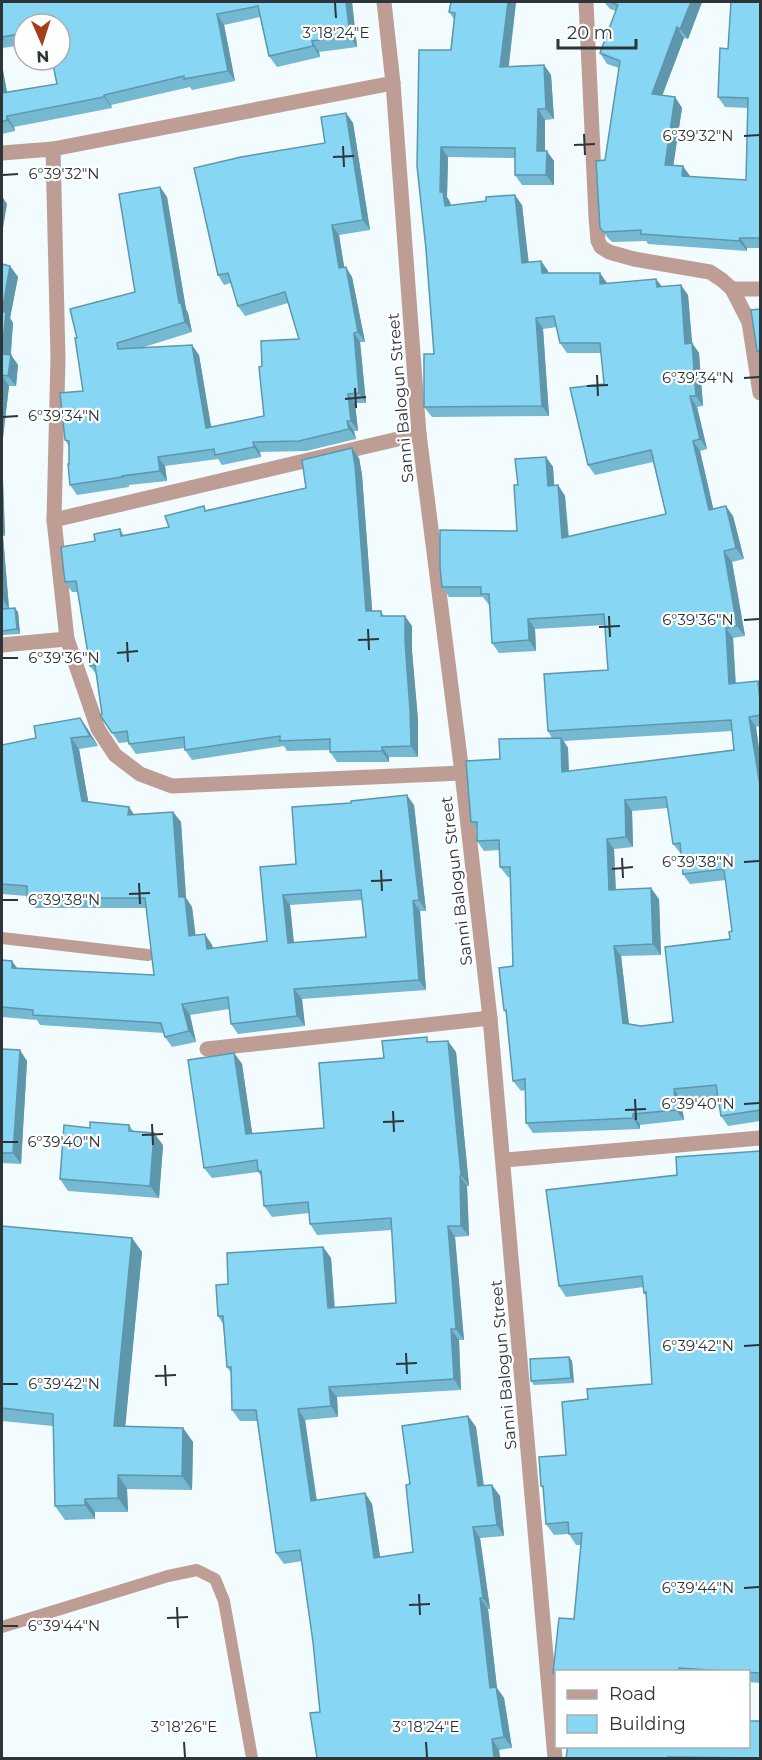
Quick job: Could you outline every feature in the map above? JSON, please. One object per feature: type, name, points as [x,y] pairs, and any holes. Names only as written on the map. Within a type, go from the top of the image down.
[{"type":"street","name":"Sanni Balogun Street","points":[[384,2],[393,83],[419,434],[462,773],[504,1160],[555,1758]]},
{"type":"street","points":[[586,2],[598,241],[601,247],[609,252],[634,259],[710,272],[732,289],[749,322],[760,393]]},
{"type":"street","points":[[2,153],[53,149],[393,83]]},
{"type":"street","points":[[53,149],[58,358],[54,520],[67,639],[98,729],[115,755],[140,774],[172,786],[462,773]]},
{"type":"street","points":[[732,289],[760,289]]},
{"type":"street","points":[[54,520],[419,434]]},
{"type":"street","points":[[2,645],[67,639]]},
{"type":"street","points":[[207,1049],[490,1018]]},
{"type":"street","points":[[504,1160],[760,1138]]},
{"type":"lane","points":[[2,938],[148,955]]},
{"type":"lane","points":[[2,1627],[168,1576],[197,1570],[215,1579],[224,1601],[252,1758]]},
{"type":"building","points":[[2,2],[346,2],[350,36],[312,41],[313,46],[269,56],[258,6],[217,14],[228,71],[184,79],[184,76],[104,95],[104,97],[7,116],[7,120],[2,122],[2,93],[57,84],[54,72],[72,72],[72,12],[12,12],[12,35],[2,37]]},
{"type":"building","points":[[451,2],[508,2],[500,67],[544,65],[546,109],[538,109],[537,151],[547,151],[546,175],[515,175],[515,148],[441,147],[440,192],[443,192],[445,206],[486,201],[486,197],[515,195],[522,263],[541,261],[542,273],[600,273],[600,284],[656,279],[657,287],[681,285],[685,344],[692,343],[696,396],[690,396],[700,439],[693,441],[709,510],[726,506],[736,548],[724,551],[737,626],[726,628],[729,684],[758,681],[760,701],[760,715],[749,717],[760,786],[760,1110],[721,1116],[716,1085],[674,1089],[676,1110],[633,1114],[633,1118],[526,1123],[525,1079],[513,1081],[499,968],[513,966],[510,867],[500,867],[499,840],[477,841],[477,822],[471,822],[466,761],[500,759],[499,739],[561,738],[562,772],[734,750],[731,720],[548,731],[544,674],[608,670],[604,614],[528,619],[529,640],[492,643],[489,594],[481,594],[481,587],[442,587],[440,530],[517,531],[514,485],[518,485],[515,459],[546,457],[548,486],[558,485],[562,538],[666,514],[651,450],[588,465],[570,388],[604,384],[600,343],[560,343],[554,316],[536,318],[542,406],[424,407],[424,354],[434,354],[417,166],[419,50],[451,50],[455,13],[449,12]],"holes":[[[666,797],[673,844],[680,843],[683,874],[724,869],[732,931],[729,932],[730,939],[665,947],[673,1022],[641,1026],[623,1023],[614,946],[653,944],[651,888],[609,890],[607,839],[626,837],[625,800]]]},
{"type":"building","points":[[610,2],[691,2],[680,29],[677,27],[652,94],[675,97],[665,165],[683,166],[682,176],[746,180],[748,98],[718,97],[720,48],[728,49],[731,2],[760,2],[760,238],[740,238],[739,241],[641,234],[641,230],[604,232],[600,228],[596,161],[605,160],[620,61],[600,53],[618,5]]},
{"type":"building","points":[[346,113],[363,220],[332,225],[339,268],[346,267],[358,332],[354,333],[359,393],[348,394],[351,421],[347,421],[349,429],[299,441],[253,442],[254,447],[215,455],[214,449],[158,457],[160,471],[70,485],[69,441],[65,440],[60,393],[83,391],[75,338],[77,338],[70,309],[135,292],[119,194],[160,187],[179,303],[181,303],[185,322],[117,343],[118,349],[192,345],[206,428],[264,416],[259,367],[262,366],[261,341],[299,339],[285,292],[238,306],[228,273],[218,275],[194,168],[241,157],[325,143],[321,117]]},
{"type":"building","points":[[2,264],[10,266],[2,312]]},
{"type":"building","points":[[760,309],[760,351],[757,351],[751,310]]},
{"type":"building","points":[[2,312],[6,312],[2,354]]},
{"type":"building","points":[[2,354],[11,355],[8,376],[2,375]]},
{"type":"building","points":[[352,448],[366,611],[381,611],[381,616],[405,616],[411,746],[382,747],[382,751],[330,752],[330,739],[280,741],[280,736],[185,750],[184,737],[129,744],[127,731],[112,733],[100,715],[102,714],[95,665],[90,666],[76,581],[65,582],[61,547],[95,541],[94,534],[120,529],[121,536],[169,527],[165,516],[204,506],[205,511],[306,488],[302,460]]},
{"type":"building","points":[[15,608],[17,629],[2,631],[2,609]]},
{"type":"building","points":[[80,718],[90,736],[71,738],[82,801],[129,807],[128,815],[173,812],[179,897],[185,897],[189,936],[205,934],[207,949],[267,941],[260,867],[296,864],[292,807],[351,803],[351,801],[407,795],[419,900],[413,901],[419,980],[294,989],[297,1016],[231,1024],[228,997],[182,1004],[189,1031],[165,1037],[161,1023],[33,1015],[33,1010],[2,1007],[2,960],[12,961],[12,968],[154,975],[145,898],[27,898],[27,886],[2,884],[2,745],[36,738],[34,726]],"holes":[[[361,890],[366,937],[288,943],[283,895]]]},
{"type":"building","points":[[427,1037],[427,1042],[448,1041],[461,1175],[461,1226],[448,1226],[456,1329],[451,1329],[454,1379],[329,1387],[331,1406],[298,1409],[311,1501],[365,1493],[374,1558],[413,1552],[406,1485],[410,1484],[402,1426],[468,1416],[478,1486],[492,1485],[497,1525],[473,1527],[483,1598],[480,1598],[490,1688],[496,1687],[504,1737],[492,1739],[494,1758],[317,1758],[310,1713],[320,1712],[300,1550],[276,1553],[256,1410],[232,1410],[231,1367],[227,1367],[223,1316],[218,1316],[216,1285],[228,1284],[227,1253],[323,1247],[328,1308],[396,1303],[391,1218],[310,1224],[308,1202],[264,1206],[261,1171],[258,1171],[257,1160],[204,1168],[188,1060],[234,1053],[246,1134],[324,1128],[319,1063],[384,1058],[382,1041]]},
{"type":"building","points":[[2,1049],[20,1050],[13,1153],[2,1153]]},
{"type":"building","points":[[90,1122],[129,1125],[129,1131],[154,1133],[150,1186],[60,1179],[64,1125],[90,1128]]},
{"type":"building","points":[[760,1151],[760,1673],[750,1672],[750,1670],[679,1668],[679,1670],[555,1670],[555,1674],[553,1673],[559,1618],[574,1619],[582,1533],[569,1534],[568,1522],[546,1524],[539,1457],[566,1455],[562,1402],[588,1399],[587,1389],[652,1384],[646,1292],[644,1293],[642,1276],[559,1286],[546,1190],[677,1175],[676,1157]]},
{"type":"building","points":[[2,1226],[132,1238],[114,1426],[183,1428],[182,1476],[118,1475],[118,1498],[85,1499],[85,1505],[55,1506],[53,1414],[2,1408]]},
{"type":"building","points":[[569,1357],[571,1378],[531,1381],[530,1359]]},
{"type":"building","points":[[750,1721],[760,1721],[760,1758],[566,1758],[568,1748],[750,1748]]}]
